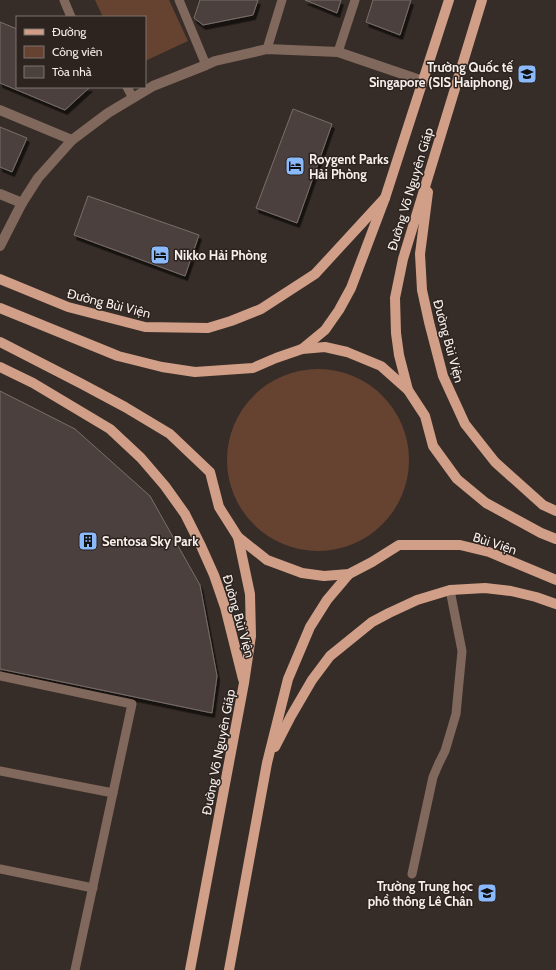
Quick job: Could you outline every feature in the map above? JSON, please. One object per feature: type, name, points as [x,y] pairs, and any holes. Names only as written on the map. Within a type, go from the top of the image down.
[{"type":"main road","name":"Đường Võ Nguyên Giáp","points":[[302,349],[325,330],[339,310],[351,288],[385,198],[449,0]]},
{"type":"main road","name":"Đường Võ Nguyên Giáp","points":[[408,390],[399,355],[396,333],[395,298],[403,259],[482,0]]},
{"type":"main road","name":"Đường Bùi Viện","points":[[433,160],[420,254],[424,296],[443,376],[464,424],[495,462],[543,505],[556,511]]},
{"type":"main road","name":"Đường Bùi Viện","points":[[0,279],[68,307],[145,327],[208,328],[261,309],[315,274],[385,198]]},
{"type":"main road","points":[[0,308],[118,356],[162,367],[195,372],[253,368],[302,349],[325,347],[347,352],[380,366],[408,390]]},
{"type":"main road","points":[[0,342],[125,407],[170,434],[210,472],[219,507],[238,537],[267,560],[302,572],[324,576],[349,574]]},
{"type":"main road","name":"Đường Bùi Viện","points":[[0,367],[33,383],[110,429],[140,458],[165,486],[185,514],[214,576],[225,607],[244,683]]},
{"type":"main road","name":"Bùi Viện","points":[[408,390],[424,416],[433,446],[457,479],[486,503],[556,539]]},
{"type":"main road","name":"Đường Võ Nguyên Giáp","points":[[190,970],[244,683],[251,636],[250,594],[238,537]]},
{"type":"main road","name":"Bùi Viện","points":[[349,574],[399,545],[460,545],[489,552],[556,580]]},
{"type":"main road","points":[[229,970],[266,763],[288,679],[310,627],[327,600],[349,574]]},
{"type":"main road","points":[[266,763],[312,680],[330,656],[372,622],[417,600],[450,590],[485,588],[511,591],[536,596],[556,604]]},
{"type":"street","points":[[0,246],[22,203],[38,178],[72,140],[108,113],[153,86],[215,61],[267,49],[338,52],[423,81]]},
{"type":"street","points":[[0,110],[72,140]]},
{"type":"street","points":[[0,194],[22,203]]},
{"type":"lane","points":[[64,0],[71,16]]},
{"type":"lane","points":[[179,0],[206,65]]},
{"type":"lane","points":[[267,49],[282,0]]},
{"type":"lane","points":[[338,52],[355,0]]},
{"type":"lane","points":[[127,88],[132,98]]},
{"type":"lane","points":[[412,874],[433,777],[445,751],[456,714],[462,651],[450,590]]},
{"type":"lane","points":[[0,676],[132,704],[75,970]]},
{"type":"lane","points":[[0,771],[113,793]]},
{"type":"lane","points":[[0,869],[93,888]]},
{"type":"green space","points":[[95,0],[169,0],[188,41],[146,61],[146,16],[103,16]]},
{"type":"green space","points":[[309,369],[327,369],[353,376],[369,384],[388,402],[394,409],[402,425],[409,451],[409,469],[402,495],[394,511],[376,530],[369,536],[344,547],[327,551],[309,551],[283,544],[267,536],[242,511],[234,495],[229,478],[227,469],[227,451],[234,425],[242,409],[267,384],[283,376],[300,371]]},
{"type":"building","points":[[200,0],[258,0],[253,15],[203,25],[194,18]]},
{"type":"building","points":[[305,0],[341,0],[337,13]]},
{"type":"building","points":[[373,0],[411,0],[400,35],[366,22]]},
{"type":"building","points":[[0,22],[16,29],[16,88],[89,88],[65,110],[0,83]]},
{"type":"building","name":"Roygent Parks Hải Phòng","points":[[293,109],[332,124],[297,223],[256,208]]},
{"type":"building","points":[[0,127],[27,138],[12,172],[0,167]]},
{"type":"building","name":"Nikko Hải Phòng","points":[[88,196],[199,235],[185,276],[74,235]]},
{"type":"building","name":"Sentosa Sky Park","points":[[0,391],[75,429],[150,496],[200,585],[217,676],[212,713],[0,669]]},
{"type":"place","name":"Trường Quốc tế Singapore (SIS Haiphong)","points":[[527,74]]},
{"type":"place","name":"Roygent Parks Hải Phòng","points":[[295,166]]},
{"type":"place","name":"Nikko Hải Phòng","points":[[160,255]]},
{"type":"place","name":"Sentosa Sky Park","points":[[88,541]]},
{"type":"place","name":"Trường Trung học phổ thông Lê Chân","points":[[487,893]]}]
